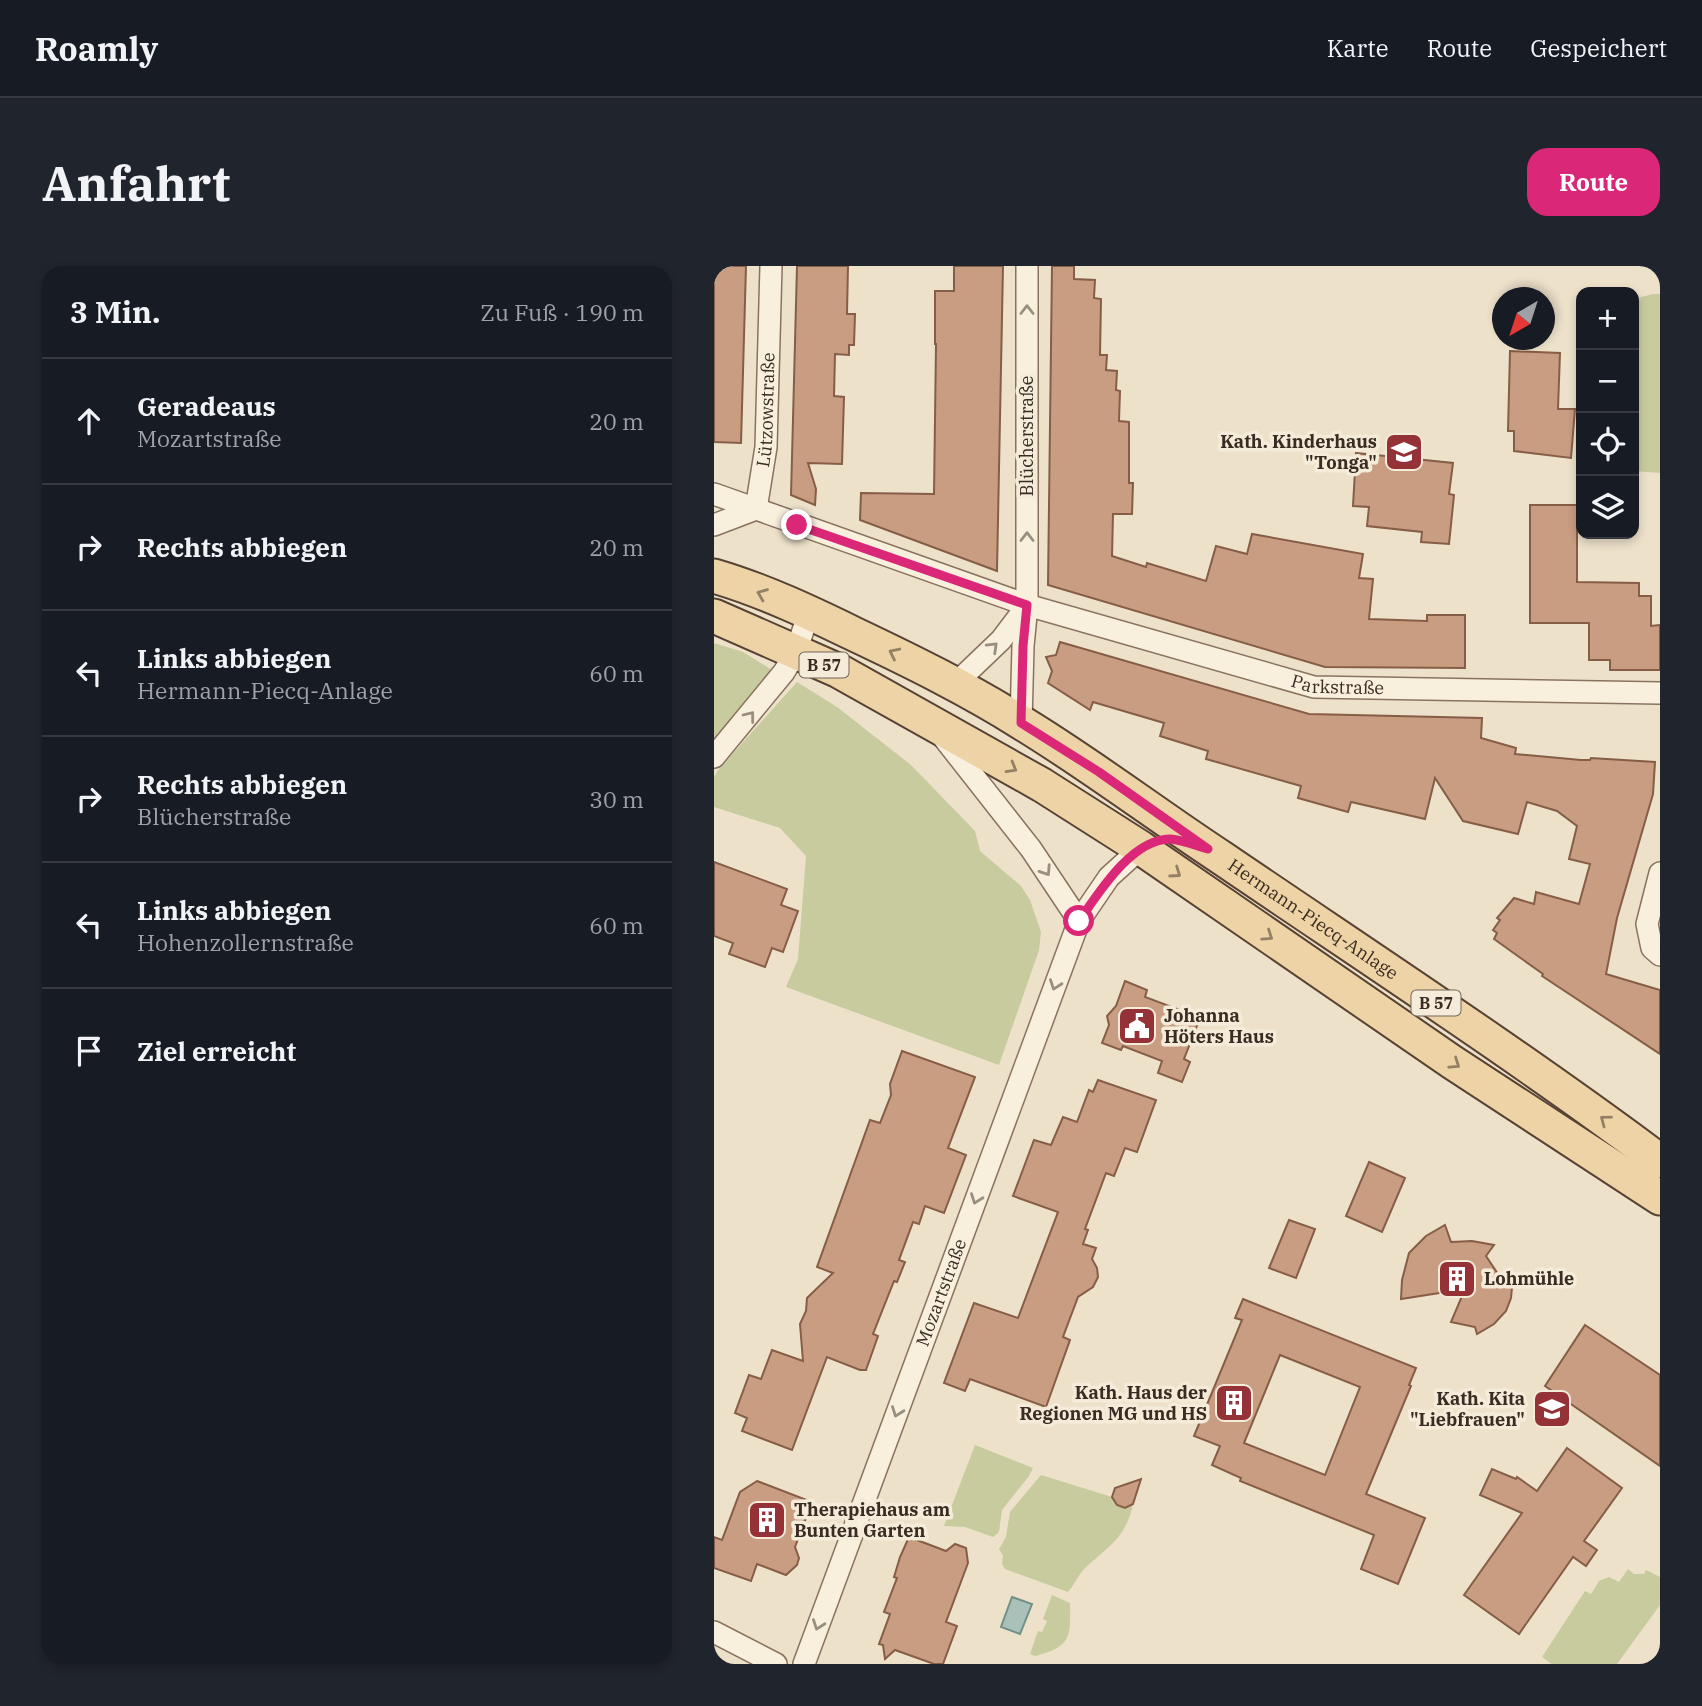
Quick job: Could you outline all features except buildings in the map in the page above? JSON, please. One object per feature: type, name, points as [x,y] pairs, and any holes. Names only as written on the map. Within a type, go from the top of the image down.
[{"type":"main road","name":"B 57","points":[[714,576],[809,612]]},
{"type":"main road","name":"Hermann-Piecq-Anlage","points":[[809,612],[954,684],[1099,772],[1208,849],[1464,1021],[1660,1161]]},
{"type":"main road","name":"B 57","points":[[714,615],[839,671],[1042,785],[1141,848],[1452,1062],[1660,1198]]},
{"type":"main road","points":[[839,671],[874,674],[913,687],[954,684]]},
{"type":"main road","points":[[1141,848],[1169,839],[1208,849]]},
{"type":"street","name":"Lützowstraße","points":[[756,509],[766,447],[771,266]]},
{"type":"street","name":"Blücherstraße","points":[[1021,723],[1027,605],[1027,266]]},
{"type":"street","name":"Parkstraße","points":[[714,494],[1027,605],[1314,687],[1660,693]]},
{"type":"street","points":[[714,525],[756,509]]},
{"type":"street","points":[[954,684],[1001,640],[1027,605]]},
{"type":"street","points":[[714,757],[784,672],[796,652],[809,612]]},
{"type":"street","points":[[931,722],[1031,849],[1079,921]]},
{"type":"street","name":"Mozartstraße","points":[[803,1664],[1079,921],[1109,877],[1141,848]]},
{"type":"street","points":[[1660,873],[1647,924],[1652,948],[1660,955]]},
{"type":"street","points":[[714,1632],[776,1664]]},
{"type":"green space","points":[[1660,294],[1660,473],[1639,471],[1639,298]]},
{"type":"green space","points":[[714,643],[743,652],[772,670],[714,743]]},
{"type":"green space","points":[[797,682],[837,707],[911,765],[975,831],[980,851],[1021,886],[1030,900],[1041,932],[1039,950],[999,1065],[786,987],[798,959],[806,856],[780,828],[714,807],[714,777]]},
{"type":"green space","points":[[975,1445],[1033,1468],[1002,1510],[999,1532],[993,1537],[965,1527],[944,1526]]},
{"type":"green space","points":[[1041,1475],[1112,1497],[1117,1505],[1125,1508],[1133,1504],[1126,1526],[1108,1548],[1084,1569],[1068,1592],[1005,1569],[1002,1564],[1003,1556],[999,1549],[1006,1537],[1010,1512]]},
{"type":"green space","points":[[1628,1569],[1634,1574],[1644,1574],[1646,1570],[1660,1577],[1660,1605],[1617,1664],[1552,1664],[1542,1657],[1585,1591],[1591,1594],[1599,1581],[1609,1577],[1619,1582]]},
{"type":"green space","points":[[1052,1595],[1070,1603],[1069,1632],[1056,1649],[1035,1656],[1030,1654],[1038,1631],[1042,1632],[1047,1621],[1043,1619]]},
{"type":"water","points":[[1012,1597],[1032,1604],[1020,1634],[1001,1627]]},
{"type":"place","name":"Kath. Kinderhaus \"Tonga\"","points":[[1404,452]]},
{"type":"place","name":"Johanna Höters Haus","points":[[1137,1026]]},
{"type":"place","name":"Lohmühle","points":[[1457,1279]]},
{"type":"place","name":"Kath. Haus der Regionen MG und HS","points":[[1234,1403]]},
{"type":"place","name":"Kath. Kita \"Liebfrauen\"","points":[[1552,1409]]},
{"type":"place","name":"Therapiehaus am Bunten Garten","points":[[767,1520]]},
{"type":"route","points":[[797,525],[1027,605],[1021,723],[1099,772],[1208,849],[1169,839],[1141,848],[1109,877],[1079,921]]}]
